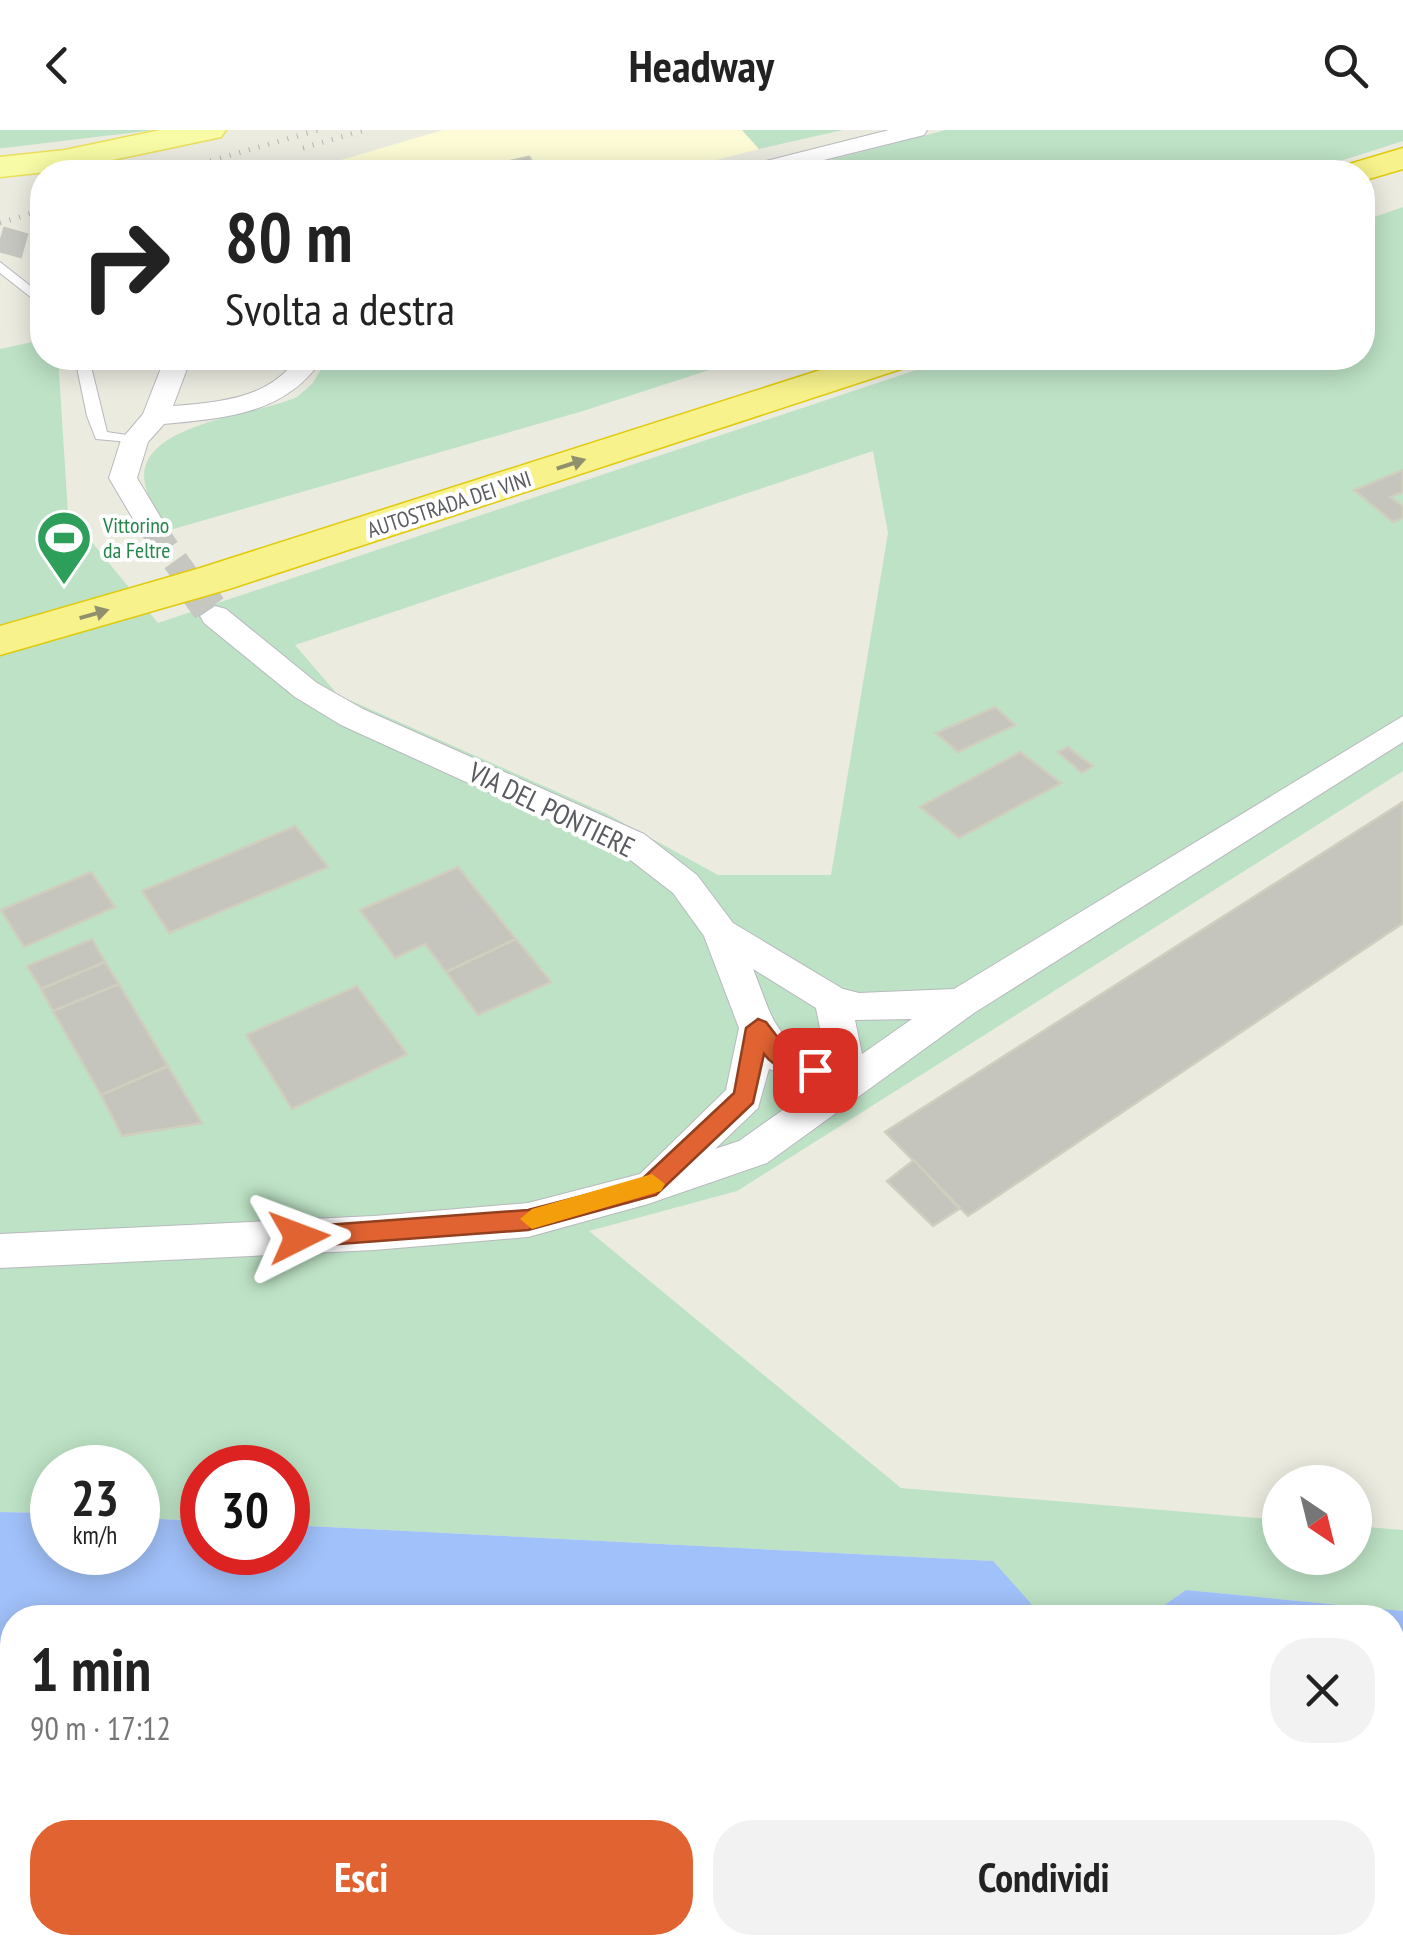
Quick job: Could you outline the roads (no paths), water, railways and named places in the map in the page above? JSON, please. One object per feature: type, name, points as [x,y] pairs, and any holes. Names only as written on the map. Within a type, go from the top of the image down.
[{"type":"highway","points":[[1375,167],[1403,158]]},
{"type":"highway","points":[[1375,198],[1403,189]]},
{"type":"highway","name":"AUTOSTRADA DEI VINI","points":[[0,608],[377,498],[764,370]]},
{"type":"highway","name":"AUTOSTRADA DEI VINI","points":[[0,641],[231,574],[859,370]]},
{"type":"main road","points":[[43,160],[208,130]]},
{"type":"main road","points":[[0,154],[149,143]]},
{"type":"main road","points":[[0,167],[30,162]]},
{"type":"street","points":[[797,160],[916,130]]},
{"type":"street","points":[[152,528],[123,478],[135,440],[156,416],[173,370]]},
{"type":"street","points":[[156,416],[258,401],[288,384],[300,370]]},
{"type":"street","name":"VIA DEL PONTIERE","points":[[215,616],[306,690],[352,717],[632,843],[685,884],[720,932],[758,1028]]},
{"type":"street","points":[[0,1251],[374,1233],[528,1220],[648,1188],[753,1152],[961,1004],[1403,727]]},
{"type":"street","points":[[720,932],[832,1001],[859,1006],[961,1004]]},
{"type":"street","points":[[832,1001],[849,1081]]},
{"type":"street","points":[[758,1028],[780,1058],[849,1081]]},
{"type":"street","points":[[648,1188],[744,1097],[758,1028]]},
{"type":"lane","points":[[0,266],[30,292]]},
{"type":"lane","points":[[87,370],[92,415],[101,436],[135,440]]},
{"type":"water","points":[[0,1512],[30,1513],[30,1575],[160,1575],[160,1519],[180,1520],[180,1575],[310,1575],[310,1526],[993,1561],[1032,1605],[0,1605]]},
{"type":"water","points":[[1186,1590],[1341,1605],[1164,1605]]},
{"type":"tunnel","points":[[0,239],[30,247]]},
{"type":"tunnel","points":[[152,528],[191,583]]},
{"type":"tunnel","points":[[189,580],[215,616]]},
{"type":"railway","points":[[214,160],[318,130]]},
{"type":"railway","points":[[303,148],[365,130]]},
{"type":"railway","points":[[0,223],[30,214]]},
{"type":"place","name":"Vittorino da Feltre","points":[[64,587]]}]
